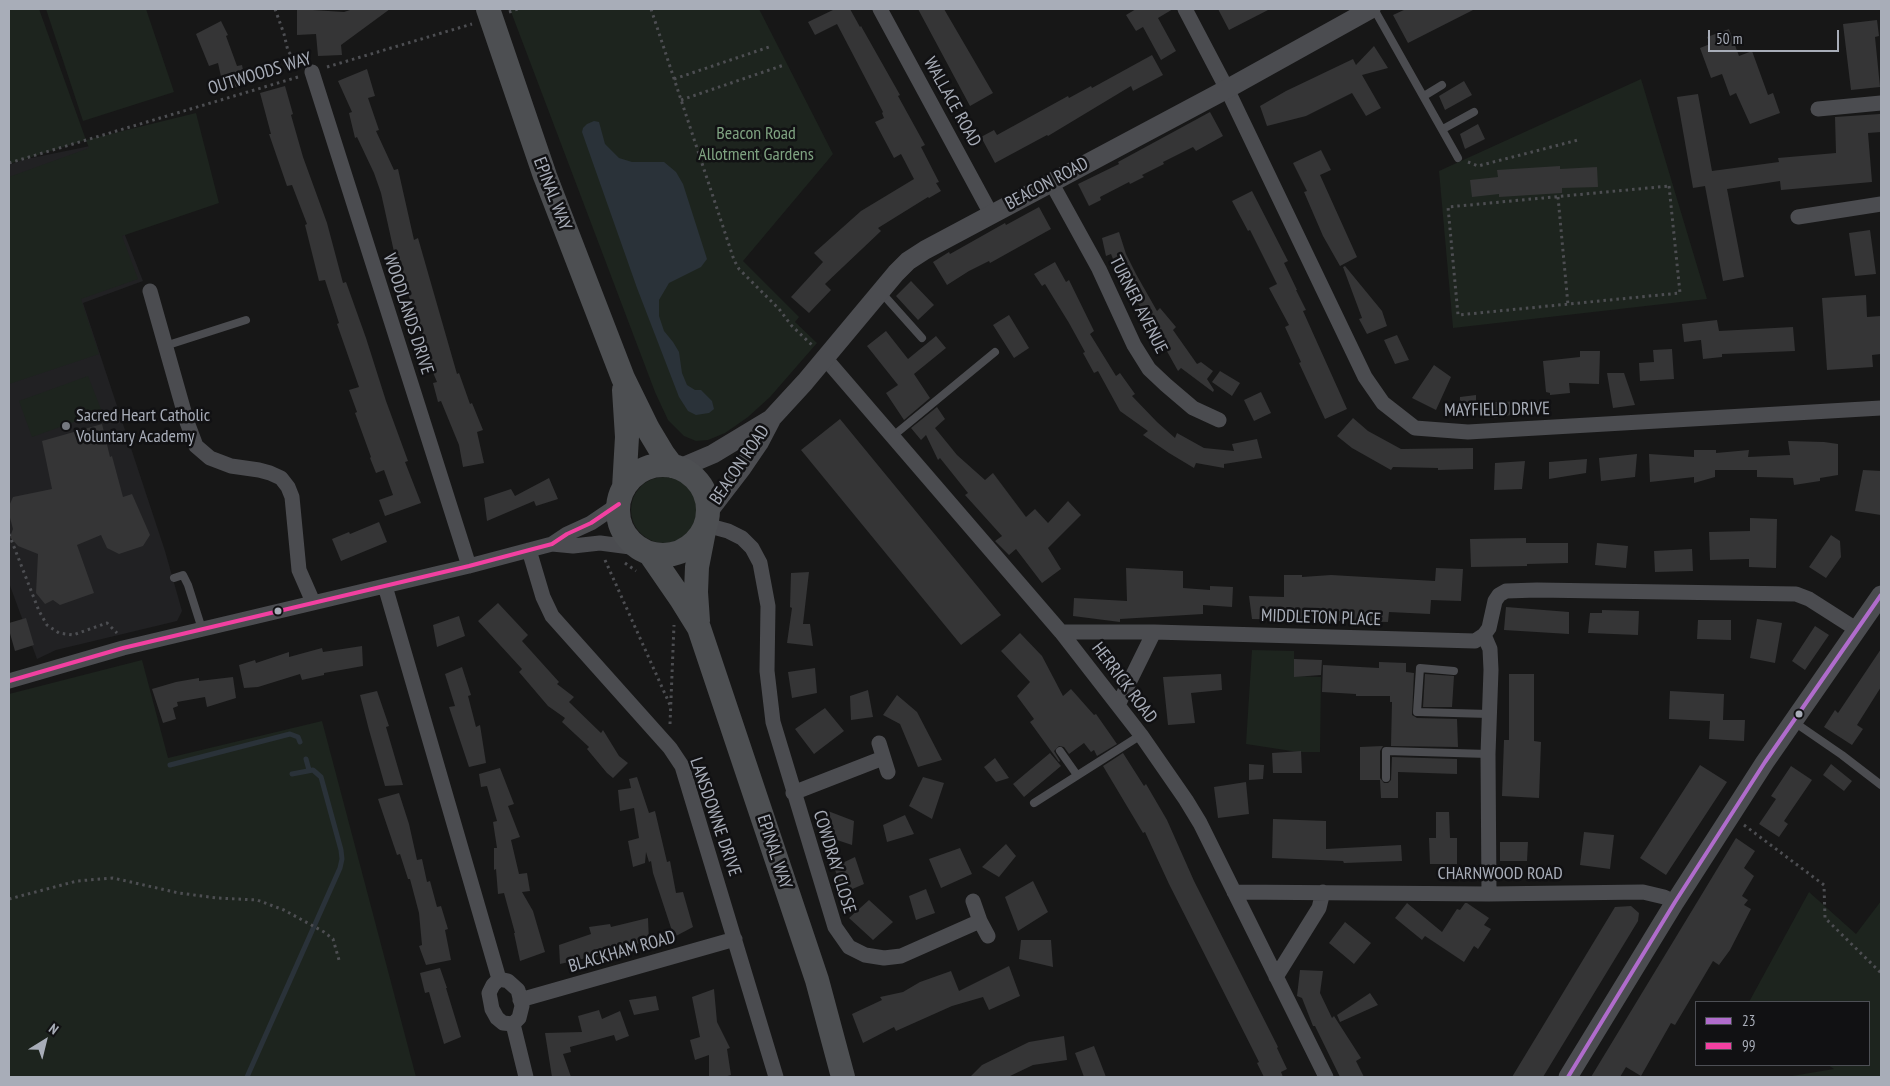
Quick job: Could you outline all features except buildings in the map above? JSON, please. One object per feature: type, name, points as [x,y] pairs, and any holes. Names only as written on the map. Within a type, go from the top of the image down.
[{"type":"main road","name":"EPINAL WAY","points":[[490,13],[544,176],[624,378],[648,429],[663,454],[676,467]]},
{"type":"main road","name":"EPINAL WAY","points":[[621,496],[627,436],[624,378]]},
{"type":"main road","points":[[660,465],[676,467],[690,473],[704,490],[708,500],[706,523],[696,542],[686,550],[675,555],[636,558],[618,517],[621,496],[631,479],[650,467],[660,465]]},
{"type":"main road","name":"EPINAL WAY","points":[[699,628],[696,592],[697,567],[706,523]]},
{"type":"main road","name":"EPINAL WAY","points":[[636,558],[682,599],[699,628],[817,980],[843,1077]]},
{"type":"street","name":"WALLACE ROAD","points":[[880,9],[991,214]]},
{"type":"street","name":"MAYFIELD DRIVE","points":[[1185,9],[1227,88],[1365,377],[1383,403],[1415,428],[1468,432],[1881,408]]},
{"type":"street","name":"BEACON ROAD","points":[[706,523],[755,449],[771,419],[825,358],[880,291],[908,261],[991,214],[1372,9]]},
{"type":"street","name":"WOODLANDS DRIVE","points":[[312,72],[469,566]]},
{"type":"street","points":[[1818,109],[1881,103]]},
{"type":"street","name":"TURNER AVENUE","points":[[1050,182],[1098,269],[1134,345],[1150,368],[1166,385],[1193,408],[1219,420]]},
{"type":"street","points":[[1798,217],[1881,204]]},
{"type":"street","points":[[150,291],[187,422],[196,446],[210,458],[231,466],[259,470],[282,478],[288,487],[292,497],[299,570],[313,602]]},
{"type":"street","name":"HERRICK ROAD","points":[[825,358],[1061,632],[1141,735],[1200,822],[1326,1077]]},
{"type":"street","name":"BEACON ROAD","points":[[676,467],[713,454],[771,419]]},
{"type":"street","points":[[9,681],[123,648],[469,566],[552,544],[567,534],[591,523],[621,496]]},
{"type":"street","name":"COWDRAY CLOSE","points":[[706,523],[742,538],[752,548],[760,563],[768,606],[767,671],[768,694],[773,722],[835,928],[849,946],[865,955],[884,958],[901,956],[980,921]]},
{"type":"street","points":[[552,544],[573,546],[600,543],[636,558]]},
{"type":"street","name":"LANSDOWNE DRIVE","points":[[529,550],[542,597],[552,616],[670,748],[682,766],[776,1077]]},
{"type":"street","points":[[385,586],[499,979]]},
{"type":"street","points":[[1489,894],[1488,754],[1491,670],[1490,649],[1484,635],[1489,628],[1494,601],[1498,595],[1506,591],[1515,590],[1796,594],[1809,598],[1856,630]]},
{"type":"street","points":[[1568,1077],[1675,902],[1764,762],[1794,722],[1881,595]]},
{"type":"street","name":"MIDDLETON PLACE","points":[[1061,632],[1154,632],[1457,641],[1475,641],[1484,635]]},
{"type":"street","points":[[1118,705],[1154,632]]},
{"type":"street","name":"COWDRAY CLOSE","points":[[793,792],[886,765],[879,743]]},
{"type":"street","name":"CHARNWOOD ROAD","points":[[1234,892],[1489,894],[1643,892],[1675,902]]},
{"type":"street","points":[[1276,977],[1319,908],[1323,892]]},
{"type":"street","points":[[974,902],[980,921],[988,936]]},
{"type":"street","name":"BLACKHAM ROAD","points":[[520,1000],[735,939]]},
{"type":"street","points":[[499,979],[514,984],[518,990],[522,1006],[519,1018],[513,1024]]},
{"type":"street","points":[[499,979],[489,992],[492,1008],[497,1018],[503,1023],[513,1024]]},
{"type":"street","points":[[513,1024],[526,1077]]},
{"type":"lane","points":[[1372,9],[1424,96],[1458,158]]},
{"type":"lane","points":[[1424,96],[1442,86]]},
{"type":"lane","points":[[1443,129],[1474,112]]},
{"type":"lane","points":[[880,291],[922,338]]},
{"type":"lane","points":[[165,346],[246,320]]},
{"type":"lane","points":[[893,436],[995,352]]},
{"type":"lane","points":[[174,578],[183,575],[188,584],[202,629]]},
{"type":"lane","points":[[1454,671],[1420,668],[1417,712],[1489,714]]},
{"type":"lane","points":[[1794,722],[1881,785]]},
{"type":"lane","points":[[1034,803],[1141,735]]},
{"type":"lane","points":[[1060,751],[1077,774]]},
{"type":"lane","points":[[1386,778],[1386,751],[1488,754]]},
{"type":"path","points":[[275,9],[288,51],[302,68],[312,72]]},
{"type":"path","name":"OUTWOODS WAY","points":[[9,163],[312,72],[490,13],[518,9]]},
{"type":"path","points":[[651,9],[729,248],[739,269],[779,308],[791,326],[825,358]]},
{"type":"path","points":[[674,78],[772,46]]},
{"type":"path","points":[[681,100],[784,65]]},
{"type":"path","points":[[1458,158],[1478,166],[1578,140]]},
{"type":"path","points":[[1669,186],[1680,293],[1568,305],[1458,315],[1448,207],[1669,186]]},
{"type":"path","points":[[1558,197],[1568,305]]},
{"type":"path","points":[[9,534],[39,611],[48,625],[59,634],[73,635],[106,623],[120,635]]},
{"type":"path","points":[[611,557],[603,555],[670,705]]},
{"type":"path","points":[[670,748],[674,616]]},
{"type":"path","points":[[1730,815],[1824,885],[1825,918],[1881,973]]},
{"type":"path","points":[[9,899],[77,881],[113,878],[179,893],[217,898],[257,900],[301,919],[324,932],[332,939],[339,960]]},
{"type":"shaded area","points":[[594,121],[599,122],[605,144],[619,158],[632,162],[664,162],[676,172],[683,184],[707,259],[701,267],[669,283],[659,300],[659,316],[664,331],[679,352],[682,373],[687,385],[695,390],[701,390],[712,401],[714,409],[709,413],[696,415],[688,411],[679,397],[637,288],[582,132],[587,124]]},
{"type":"shaded area","name":"Sacred Heart Catholic Voluntary Academy","points":[[90,146],[143,281],[83,303],[165,551],[182,611],[177,621],[56,650],[37,659],[9,583],[9,165],[22,160]]},
{"type":"green space","points":[[9,9],[39,9],[86,140],[9,164]]},
{"type":"green space","points":[[46,9],[146,9],[174,92],[83,121]]},
{"type":"green space","name":"Beacon Road Allotment Gardens","points":[[510,9],[759,9],[833,154],[743,261],[799,317],[795,322],[817,343],[770,397],[748,417],[725,433],[708,440],[696,441],[684,436],[668,420],[655,392]]},
{"type":"green space","points":[[1641,79],[1707,299],[1453,328],[1439,171]]},
{"type":"green space","points":[[196,113],[219,203],[122,236],[138,279],[81,299],[99,354],[9,384],[9,177],[89,148],[86,140]]},
{"type":"green space","points":[[88,376],[102,412],[32,437],[19,401]]},
{"type":"green space","points":[[657,477],[671,477],[683,482],[692,491],[697,503],[695,523],[688,534],[671,543],[657,543],[645,538],[636,529],[631,517],[631,503],[636,491],[645,482]]},
{"type":"green space","points":[[1252,650],[1294,651],[1294,676],[1321,677],[1320,752],[1298,752],[1246,744]]},
{"type":"green space","points":[[142,660],[168,758],[322,721],[416,1077],[9,1077],[9,694]]},
{"type":"green space","points":[[1809,892],[1856,934],[1881,901],[1881,1077],[1786,1077],[1834,1069],[1830,1066],[1870,1066],[1870,1001],[1750,1001]]},
{"type":"waterway","points":[[170,765],[290,734],[298,737],[300,742]]},
{"type":"waterway","points":[[306,759],[309,770]]},
{"type":"waterway","points":[[247,1077],[340,868],[342,859],[321,777],[313,770],[292,774]]},
{"type":"transit line","name":"99","points":[[9,681],[123,648],[469,566],[552,544],[567,534],[591,523],[619,504]]},
{"type":"transit line","name":"23","points":[[1568,1077],[1675,902],[1765,762],[1881,595]]},
{"type":"place","name":"Sacred Heart Catholic Voluntary Academy","points":[[66,426]]}]
